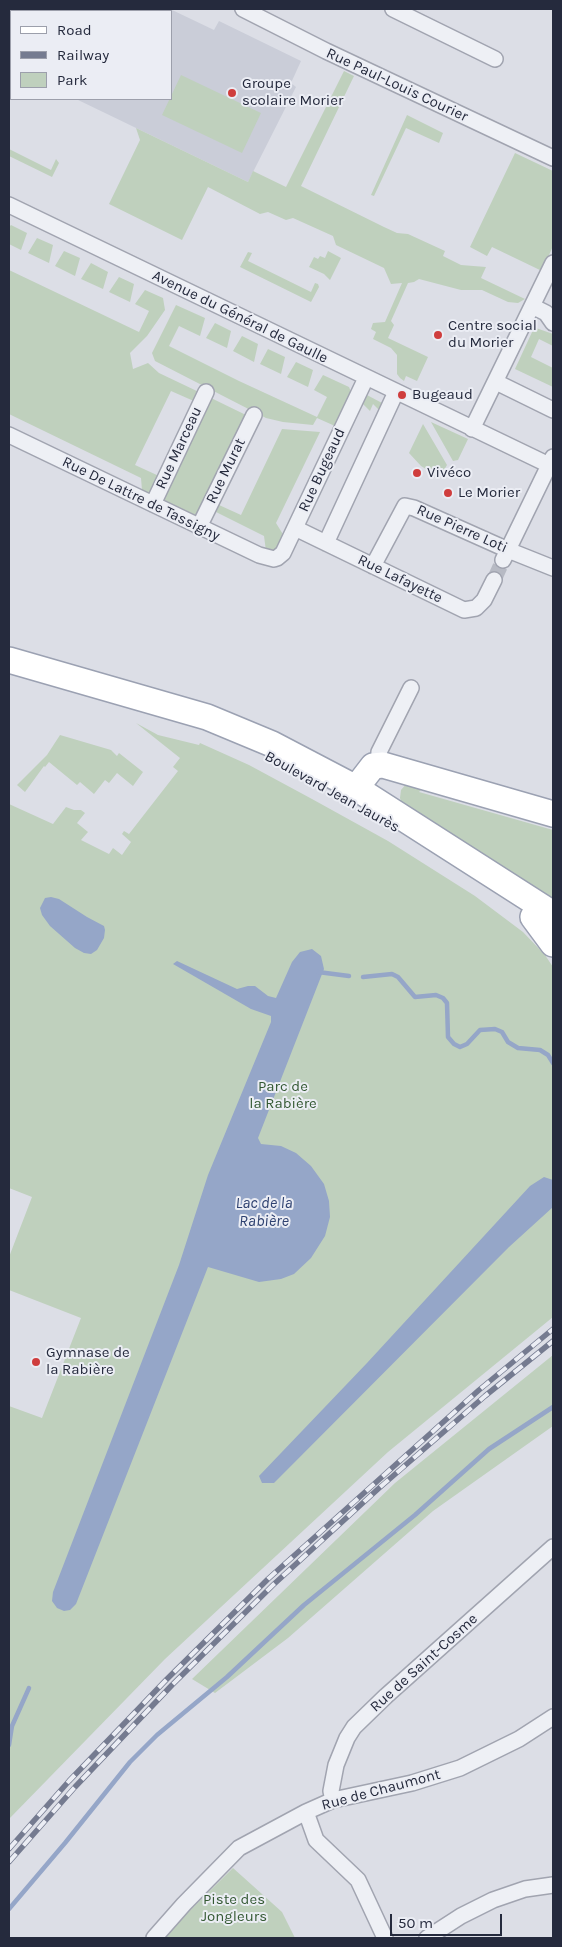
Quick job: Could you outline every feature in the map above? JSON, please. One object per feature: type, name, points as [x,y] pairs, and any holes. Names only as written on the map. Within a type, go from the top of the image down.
[{"type":"main road","name":"Boulevard Jean Jaurès","points":[[9,660],[207,716],[272,744],[356,788],[547,920]]},
{"type":"main road","name":"Boulevard Jean Jaurès","points":[[95,685],[246,744],[336,791],[547,920]]},
{"type":"main road","points":[[356,788],[367,771],[378,765],[418,774],[553,814]]},
{"type":"main road","points":[[547,920],[553,944]]},
{"type":"street","name":"Rue Paul-Louis Courier","points":[[243,9],[326,51],[553,158]]},
{"type":"street","points":[[393,9],[495,59]]},
{"type":"street","name":"Avenue du Général de Gaulle","points":[[9,205],[366,378],[472,428],[551,461]]},
{"type":"street","points":[[472,428],[553,263]]},
{"type":"street","points":[[532,306],[551,316]]},
{"type":"street","name":"Rue Bugeaud","points":[[274,559],[283,553],[366,378]]},
{"type":"street","points":[[496,382],[553,410]]},
{"type":"street","name":"Rue Marceau","points":[[153,504],[206,392]]},
{"type":"street","points":[[326,543],[396,392]]},
{"type":"street","name":"Rue Murat","points":[[199,527],[254,415]]},
{"type":"street","name":"Rue De Lattre de Tassigny","points":[[9,435],[199,527],[259,555],[274,559]]},
{"type":"street","points":[[506,555],[551,461]]},
{"type":"street","name":"Rue Pierre Loti","points":[[374,566],[405,506],[414,508],[506,555],[553,568]]},
{"type":"street","name":"Rue Lafayette","points":[[295,528],[464,610],[476,608],[484,600],[494,580]]},
{"type":"street","points":[[378,765],[379,752],[411,688]]},
{"type":"street","name":"Rue de Saint-Cosme","points":[[334,1800],[331,1791],[336,1766],[346,1738],[354,1727],[386,1696],[553,1547]]},
{"type":"street","name":"Rue de Chaumont","points":[[154,1938],[184,1904],[239,1848],[306,1812],[334,1800],[412,1783],[460,1768],[519,1739],[553,1717]]},
{"type":"street","points":[[306,1812],[316,1840],[358,1880],[386,1938]]},
{"type":"street","points":[[427,1938],[461,1916],[493,1900],[525,1889],[553,1886]]},
{"type":"shaded area","name":"Groupe scolaire Morier","points":[[9,9],[170,9],[214,30],[219,21],[301,61],[291,83],[296,87],[248,182],[78,100],[172,100],[172,10],[10,10],[9,66]]},
{"type":"green space","points":[[344,71],[354,76],[301,186],[397,233],[408,234],[445,251],[443,256],[461,265],[486,267],[481,278],[525,299],[518,303],[508,302],[482,290],[461,290],[419,279],[408,283],[391,321],[394,325],[388,338],[428,357],[417,381],[406,376],[404,381],[400,378],[397,374],[397,355],[391,348],[373,339],[376,332],[371,329],[373,323],[385,322],[402,283],[391,284],[384,268],[336,245],[333,236],[293,218],[286,220],[268,212],[260,214],[208,187],[182,240],[109,204],[140,140],[136,128],[248,182],[253,171],[286,187]]},
{"type":"green space","points":[[181,75],[261,113],[242,153],[162,115],[169,100],[172,100],[172,94]]},
{"type":"green space","points":[[407,115],[443,133],[439,143],[406,128],[374,196],[371,195]]},
{"type":"green space","points":[[9,149],[51,170],[56,159],[59,163],[52,177],[9,156]]},
{"type":"green space","points":[[515,153],[553,171],[553,246],[542,271],[492,247],[487,256],[470,247]]},
{"type":"green space","points":[[11,225],[27,233],[21,250],[9,244],[9,227]]},
{"type":"green space","points":[[37,238],[53,245],[49,263],[28,253]]},
{"type":"green space","points":[[64,251],[80,258],[75,276],[55,266]]},
{"type":"green space","points":[[328,251],[341,258],[330,280],[324,274],[309,267],[314,257],[318,259],[320,256],[325,258]]},
{"type":"green space","points":[[248,252],[252,253],[248,261],[311,292],[315,283],[318,284],[319,287],[311,302],[240,267]]},
{"type":"green space","points":[[91,263],[108,272],[103,289],[81,279]]},
{"type":"green space","points":[[9,270],[139,332],[149,311],[135,304],[145,290],[163,298],[165,310],[147,336],[130,353],[133,369],[148,363],[159,373],[201,393],[196,402],[171,391],[135,465],[159,476],[150,494],[142,490],[141,478],[9,414]]},
{"type":"green space","points":[[119,277],[134,284],[130,302],[109,292]]},
{"type":"green space","points":[[176,305],[205,318],[200,336],[179,326],[169,346],[239,381],[317,417],[327,397],[314,390],[323,375],[349,387],[351,392],[335,426],[317,418],[313,425],[266,418],[155,361],[152,353]]},
{"type":"green space","points":[[215,323],[231,331],[227,348],[206,338]]},
{"type":"green space","points":[[536,328],[553,334],[553,346],[539,339],[531,357],[553,368],[553,387],[515,369],[533,330]]},
{"type":"green space","points":[[242,336],[258,344],[254,362],[233,351]]},
{"type":"green space","points":[[268,349],[285,357],[281,374],[260,364]]},
{"type":"green space","points":[[296,362],[313,370],[308,387],[287,377]]},
{"type":"green space","points":[[365,394],[384,404],[381,412],[373,404],[370,411],[361,402]]},
{"type":"green space","points":[[209,397],[248,416],[198,519],[159,500]]},
{"type":"green space","points":[[431,422],[468,439],[458,460],[453,461]]},
{"type":"green space","points":[[423,424],[447,465],[444,470],[429,471],[421,466],[409,453]]},
{"type":"green space","points":[[282,429],[320,432],[276,523],[284,536],[279,547],[273,551],[266,551],[264,536],[216,512],[219,505],[241,515]]},
{"type":"green space","name":"Parc de la Rabière","points":[[136,723],[158,735],[199,745],[200,743],[249,765],[388,841],[475,896],[523,932],[545,955],[553,967],[553,1317],[388,1452],[165,1659],[9,1819],[9,1406],[42,1418],[81,1318],[9,1290],[9,1257],[32,1197],[9,1188],[9,804],[53,824],[66,807],[81,810],[85,813],[77,823],[88,832],[81,840],[109,854],[113,848],[122,855],[131,842],[122,834],[124,831],[129,834],[178,771],[173,767],[180,758]]},
{"type":"green space","points":[[60,735],[111,750],[117,756],[119,753],[143,772],[133,786],[117,773],[109,783],[105,780],[94,794],[80,782],[77,785],[49,762],[25,792],[17,785],[47,755]]},
{"type":"green space","points":[[407,783],[427,784],[419,792],[553,830],[553,903],[402,804],[400,798],[401,790]]},
{"type":"green space","points":[[553,1355],[553,1426],[433,1511],[288,1638],[215,1693],[192,1679],[395,1483]]},
{"type":"green space","name":"Piste des Jongleurs","points":[[233,1868],[282,1912],[295,1938],[162,1938]]},
{"type":"water","points":[[45,898],[59,899],[104,926],[104,938],[97,950],[91,954],[84,953],[75,948],[50,926],[42,915],[40,908]]},
{"type":"water","name":"Lac de la Rabière","points":[[312,949],[321,956],[324,969],[258,1138],[261,1144],[281,1146],[296,1153],[311,1166],[324,1184],[329,1201],[330,1217],[325,1236],[311,1258],[294,1274],[281,1279],[259,1282],[208,1267],[76,1604],[70,1610],[64,1611],[57,1608],[52,1601],[53,1592],[179,1265],[208,1175],[271,1022],[271,1016],[251,1009],[173,964],[177,961],[237,989],[255,986],[268,996],[276,998],[292,962],[300,952]]},
{"type":"water","points":[[544,1177],[553,1180],[553,1207],[509,1247],[274,1483],[262,1483],[259,1476],[367,1363],[530,1186]]},
{"type":"waterway","points":[[318,972],[349,976]]},
{"type":"waterway","points":[[363,977],[392,974],[398,977],[415,997],[436,995],[443,998],[447,1003],[448,1037],[454,1044],[460,1047],[467,1044],[480,1030],[495,1029],[502,1032],[508,1042],[518,1048],[540,1050],[548,1055],[553,1063]]},
{"type":"waterway","points":[[9,1909],[130,1762],[157,1735],[227,1677],[304,1605],[415,1515],[489,1449],[553,1407]]},
{"type":"waterway","points":[[9,1745],[12,1726],[29,1688]]},
{"type":"tunnel","points":[[494,580],[503,560]]},
{"type":"railway","points":[[9,1849],[69,1781],[167,1679],[268,1579],[479,1390],[553,1329]]},
{"type":"railway","points":[[9,1862],[75,1787],[172,1685],[273,1585],[378,1489],[485,1396],[553,1341]]},
{"type":"place","name":"Groupe scolaire Morier","points":[[232,93]]},
{"type":"place","name":"Centre social du Morier","points":[[438,335]]},
{"type":"place","name":"Bugeaud","points":[[402,395]]},
{"type":"place","name":"Vivéco","points":[[417,473]]},
{"type":"place","name":"Le Morier","points":[[448,493]]},
{"type":"place","name":"Gymnase de la Rabière","points":[[36,1362]]}]
